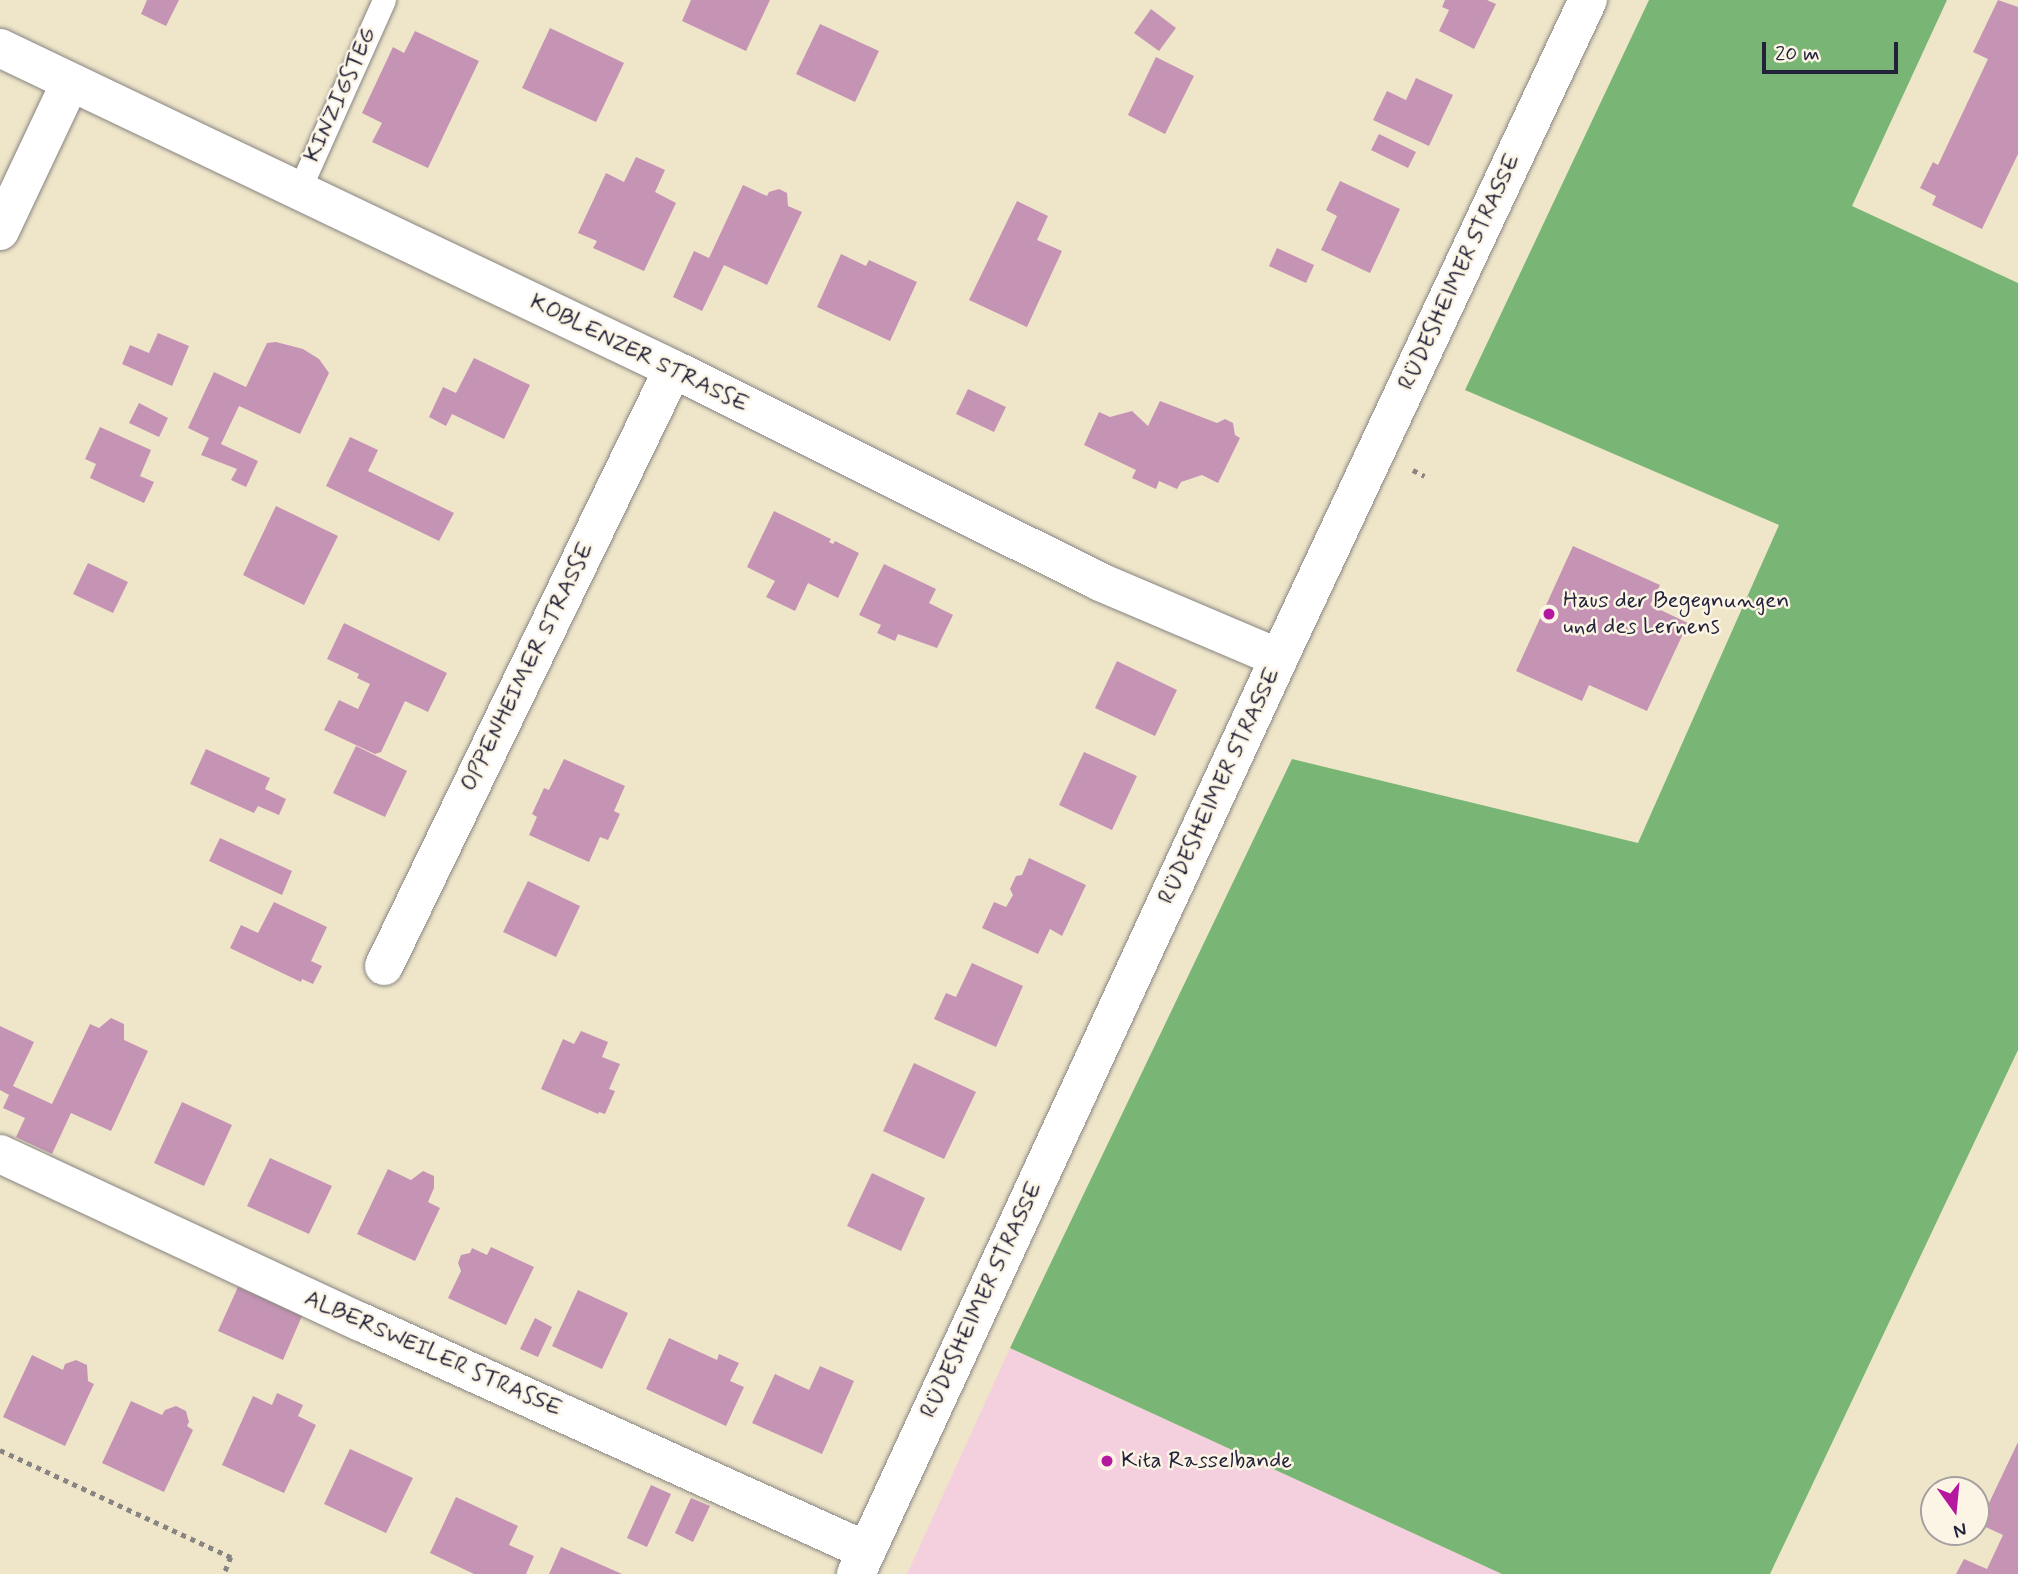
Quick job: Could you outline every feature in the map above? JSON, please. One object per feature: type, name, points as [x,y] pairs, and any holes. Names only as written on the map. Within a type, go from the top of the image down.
[{"type":"street","name":"RÜDESHEIMER STRASSE","points":[[862,1562],[1279,657],[1588,0]]},
{"type":"street","name":"KOBLENZER STRASSE","points":[[0,48],[673,369],[1100,582],[1279,657]]},
{"type":"street","points":[[0,231],[71,83]]},
{"type":"street","name":"OPPENHEIMER STRASSE","points":[[384,966],[673,369]]},
{"type":"street","name":"ALBERSWEILER STRASSE","points":[[0,1154],[361,1322],[862,1562]]},
{"type":"lane","name":"KINZIGSTEG","points":[[299,190],[384,0]]},
{"type":"path","points":[[0,1450],[231,1557],[223,1574]]},
{"type":"shaded area","name":"Kita Rasselbande","points":[[1010,1348],[1502,1574],[907,1574]]},
{"type":"green space","points":[[1649,0],[1947,0],[1852,206],[2018,283],[2018,1050],[1770,1574],[1502,1574],[1010,1348],[1292,759],[1638,843],[1779,525],[1465,390]]},
{"type":"building","points":[[147,0],[179,0],[166,26],[141,14]]},
{"type":"building","points":[[691,0],[770,0],[746,51],[682,21]]},
{"type":"building","points":[[1445,0],[1487,0],[1496,4],[1474,49],[1439,31],[1449,10],[1442,7]]},
{"type":"building","points":[[1998,0],[2018,7],[2018,154],[1982,229],[1932,205],[1936,196],[1920,188],[1933,162],[1938,165],[1988,59],[1973,52]]},
{"type":"building","points":[[1151,9],[1176,28],[1159,51],[1134,33]]},
{"type":"building","points":[[820,24],[879,51],[855,102],[796,74]]},
{"type":"building","points":[[550,28],[624,63],[596,122],[522,88]]},
{"type":"building","points":[[415,31],[479,61],[428,168],[372,142],[382,123],[362,113],[393,47],[404,53]]},
{"type":"building","points":[[1156,57],[1194,76],[1165,134],[1128,115]]},
{"type":"building","points":[[1416,78],[1453,95],[1429,146],[1373,120],[1387,91],[1406,100]]},
{"type":"building","points":[[1379,134],[1416,152],[1408,168],[1371,150]]},
{"type":"building","points":[[636,157],[665,170],[655,192],[676,203],[644,271],[593,248],[597,241],[578,233],[606,173],[624,182]]},
{"type":"building","points":[[1340,181],[1400,209],[1370,273],[1321,250],[1337,216],[1326,210]]},
{"type":"building","points":[[743,185],[767,196],[769,192],[779,189],[787,193],[788,206],[802,212],[767,285],[724,265],[702,311],[673,297],[694,251],[709,258]]},
{"type":"building","points":[[1017,201],[1048,216],[1037,240],[1062,251],[1027,327],[969,300]]},
{"type":"building","points":[[1277,248],[1314,265],[1306,283],[1269,266]]},
{"type":"building","points":[[841,254],[866,266],[869,260],[917,282],[890,341],[817,307]]},
{"type":"building","points":[[158,333],[189,346],[172,386],[122,364],[130,345],[149,353]]},
{"type":"building","points":[[276,342],[303,349],[319,359],[329,373],[300,434],[239,406],[221,444],[258,461],[246,487],[231,480],[237,469],[201,455],[209,438],[188,428],[214,372],[246,387],[267,343]]},
{"type":"building","points":[[474,358],[530,385],[504,439],[452,414],[446,426],[429,417],[443,387],[456,393]]},
{"type":"building","points":[[968,389],[1006,407],[994,432],[956,414]]},
{"type":"building","points":[[1160,401],[1217,423],[1225,419],[1233,423],[1235,435],[1240,438],[1218,483],[1202,475],[1181,482],[1177,489],[1159,481],[1156,489],[1132,478],[1136,470],[1084,445],[1099,412],[1110,417],[1132,411],[1148,426]]},
{"type":"building","points":[[139,403],[168,418],[159,437],[129,423]]},
{"type":"building","points":[[100,427],[151,450],[140,476],[154,482],[144,503],[90,478],[96,464],[85,459]]},
{"type":"building","points":[[350,437],[378,450],[368,471],[454,513],[439,541],[326,486]]},
{"type":"building","points":[[276,506],[338,536],[304,605],[243,575]]},
{"type":"building","points":[[774,511],[831,539],[829,542],[833,544],[835,541],[859,553],[838,598],[808,583],[795,611],[766,597],[775,581],[747,567]]},
{"type":"building","points":[[1573,546],[1660,585],[1650,605],[1688,623],[1647,711],[1589,685],[1582,701],[1516,671]]},
{"type":"building","points":[[88,563],[128,582],[113,613],[73,594]]},
{"type":"building","points":[[884,564],[936,589],[929,603],[953,615],[937,648],[898,634],[895,641],[877,633],[881,625],[859,615]]},
{"type":"building","points":[[344,623],[447,673],[428,712],[405,701],[381,752],[375,754],[324,730],[339,700],[358,709],[370,684],[357,678],[359,674],[327,659]]},
{"type":"building","points":[[1117,661],[1177,690],[1155,736],[1095,708]]},
{"type":"building","points":[[356,746],[407,771],[385,817],[333,793]]},
{"type":"building","points":[[206,749],[270,778],[265,789],[286,799],[279,815],[258,806],[254,813],[190,784]]},
{"type":"building","points":[[1084,752],[1137,776],[1112,830],[1059,805]]},
{"type":"building","points":[[564,759],[625,786],[614,811],[620,814],[608,840],[600,837],[589,862],[529,835],[537,817],[532,814],[544,788],[549,790]]},
{"type":"building","points":[[220,838],[292,871],[282,895],[209,861]]},
{"type":"building","points":[[1029,858],[1086,885],[1062,936],[1050,929],[1038,954],[982,928],[994,902],[1006,907],[1013,895],[1010,889],[1016,876],[1022,875]]},
{"type":"building","points":[[528,881],[580,906],[556,957],[503,932]]},
{"type":"building","points":[[274,902],[327,927],[311,961],[322,966],[313,984],[302,979],[301,982],[230,948],[241,925],[258,933]]},
{"type":"building","points":[[972,963],[1023,986],[996,1047],[934,1019],[946,993],[956,997]]},
{"type":"building","points":[[111,1018],[124,1024],[124,1040],[148,1051],[111,1131],[71,1113],[52,1154],[16,1137],[25,1118],[3,1108],[9,1095],[0,1090],[0,1026],[34,1042],[13,1086],[52,1104],[90,1024],[99,1028]]},
{"type":"building","points":[[581,1031],[608,1042],[602,1057],[620,1064],[609,1089],[615,1091],[605,1114],[598,1114],[541,1089],[563,1039],[574,1044]]},
{"type":"building","points":[[914,1063],[976,1092],[944,1159],[883,1131]]},
{"type":"building","points":[[182,1102],[232,1125],[204,1186],[154,1163]]},
{"type":"building","points":[[270,1158],[332,1186],[309,1234],[247,1206]]},
{"type":"building","points":[[388,1169],[411,1180],[423,1171],[434,1176],[434,1188],[428,1202],[440,1208],[415,1261],[357,1234]]},
{"type":"building","points":[[872,1173],[925,1198],[901,1251],[847,1226]]},
{"type":"building","points":[[491,1247],[534,1267],[506,1325],[448,1298],[461,1271],[458,1263],[461,1255],[470,1253],[472,1248],[487,1255]]},
{"type":"building","points":[[238,1287],[302,1316],[283,1360],[218,1331]]},
{"type":"building","points":[[578,1290],[628,1313],[602,1369],[552,1346]]},
{"type":"building","points":[[535,1318],[552,1327],[538,1357],[520,1349]]},
{"type":"building","points":[[669,1338],[717,1360],[719,1354],[739,1363],[730,1381],[744,1387],[726,1426],[646,1389]]},
{"type":"building","points":[[32,1355],[63,1370],[65,1364],[76,1360],[87,1365],[88,1381],[94,1384],[65,1446],[3,1417]]},
{"type":"building","points":[[820,1366],[854,1381],[822,1454],[752,1423],[775,1374],[809,1390]]},
{"type":"building","points":[[277,1393],[303,1405],[298,1416],[316,1425],[284,1493],[222,1465],[253,1396],[272,1405]]},
{"type":"building","points":[[131,1401],[162,1415],[165,1410],[176,1406],[186,1411],[189,1422],[187,1426],[193,1430],[164,1492],[102,1463]]},
{"type":"building","points":[[2018,1442],[2018,1574],[1956,1574],[1964,1559],[1987,1569],[2003,1535],[1990,1529],[1990,1501]]},
{"type":"building","points":[[350,1449],[413,1478],[386,1533],[324,1504]]},
{"type":"building","points":[[651,1485],[671,1494],[647,1547],[627,1538]]},
{"type":"building","points":[[456,1497],[518,1526],[509,1545],[534,1556],[526,1574],[474,1574],[430,1553]]},
{"type":"building","points":[[691,1498],[710,1506],[693,1542],[675,1533]]},
{"type":"building","points":[[561,1547],[622,1574],[549,1574]]},
{"type":"place","name":"Haus der Begegnungen und des Lernens","points":[[1549,614]]},
{"type":"place","name":"Kita Rasselbande","points":[[1107,1461]]}]
